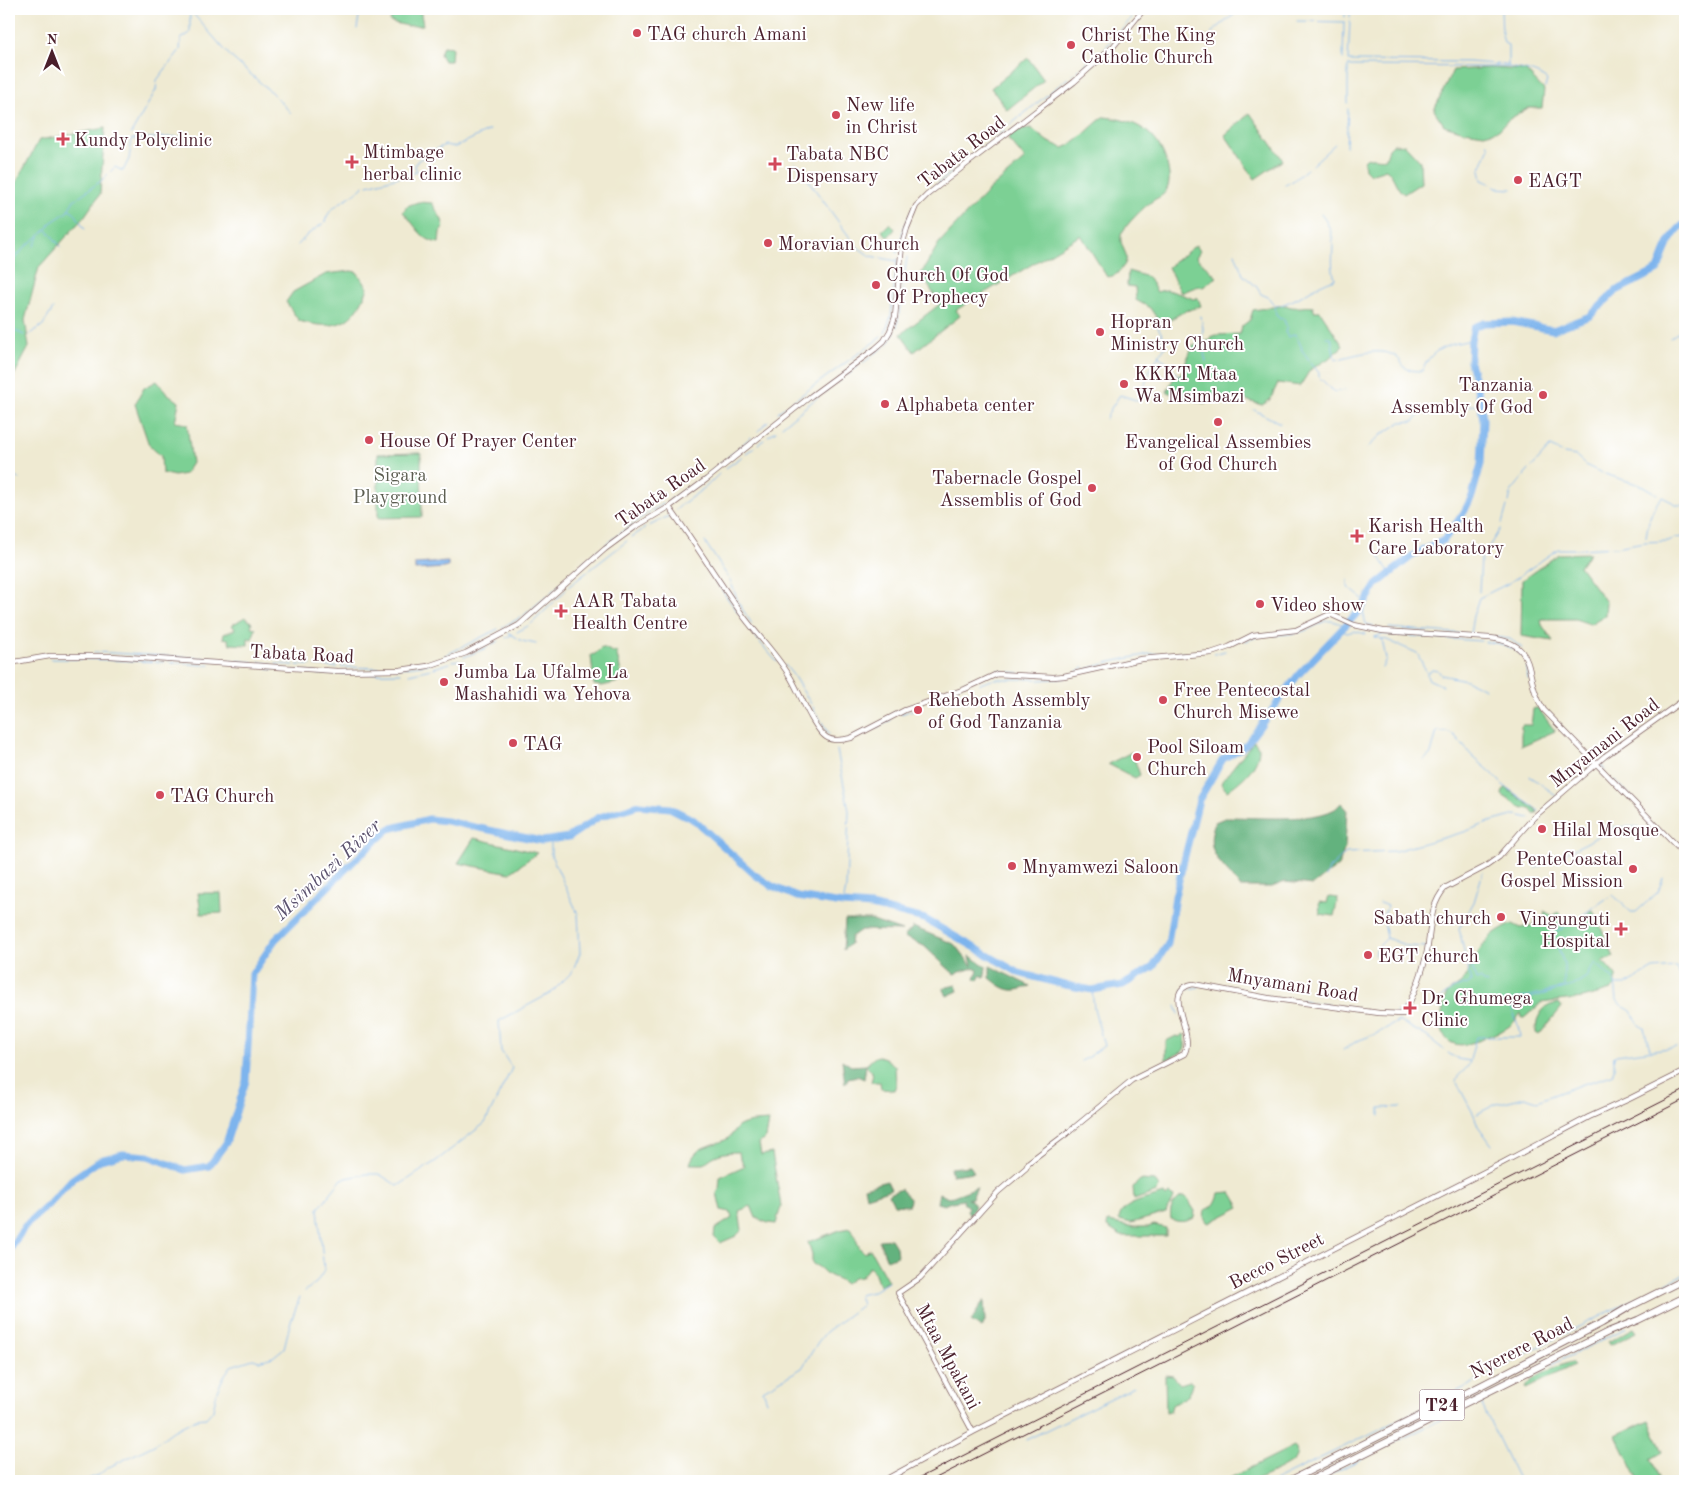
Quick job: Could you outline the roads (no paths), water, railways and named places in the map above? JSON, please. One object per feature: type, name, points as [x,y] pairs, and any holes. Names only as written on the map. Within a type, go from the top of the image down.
[{"type":"highway","name":"Nyerere Road","points":[[1290,1481],[1482,1385],[1602,1323],[1629,1306],[1685,1279]]},
{"type":"highway","name":"Nyerere Road","points":[[1309,1481],[1608,1332],[1685,1297]]},
{"type":"main road","name":"Tabata Road","points":[[9,663],[35,658],[76,656],[337,671],[400,670],[428,666],[466,652],[519,625],[605,549],[634,527],[669,507],[707,479],[783,417],[884,341],[895,317],[902,245],[906,228],[916,206],[968,162],[1074,82],[1112,48],[1144,9]]},
{"type":"main road","points":[[669,507],[744,617],[781,663],[799,691],[816,726],[826,737],[842,740],[852,738],[905,710],[964,689],[997,674],[1064,676],[1142,659],[1211,653],[1253,635],[1296,630],[1328,616],[1335,616],[1354,624],[1383,631],[1501,639],[1516,645],[1524,655],[1533,690],[1544,710],[1685,855]]},
{"type":"main road","name":"Mnyamani Road","points":[[898,1293],[920,1278],[998,1192],[1026,1168],[1029,1162],[1132,1080],[1184,1054],[1187,1040],[1177,1002],[1180,992],[1188,985],[1209,986],[1268,998],[1379,1013],[1404,1014],[1419,978],[1427,952],[1429,923],[1440,894],[1445,888],[1485,867],[1499,857],[1534,817],[1596,764],[1685,699]]},
{"type":"main road","name":"Becco Street","points":[[883,1481],[973,1432],[1502,1164],[1589,1116],[1629,1100],[1685,1071]]},
{"type":"main road","name":"Mtaa Mpakani","points":[[898,1293],[973,1432]]},
{"type":"water","points":[[448,562],[448,567],[444,568],[415,570],[415,564]]},
{"type":"waterway","points":[[131,134],[156,90],[157,80],[180,50],[181,39],[190,33],[188,9]]},
{"type":"waterway","points":[[189,9],[231,57],[271,92],[291,113]]},
{"type":"waterway","points":[[357,29],[360,9]]},
{"type":"waterway","points":[[1073,75],[1111,42],[1139,9]]},
{"type":"waterway","points":[[1211,33],[1241,9]]},
{"type":"waterway","points":[[1350,9],[1350,17]]},
{"type":"waterway","points":[[1501,9],[1502,35],[1504,43],[1508,45],[1508,66]]},
{"type":"waterway","points":[[1297,21],[1344,22],[1343,59]]},
{"type":"waterway","points":[[1350,21],[1348,61],[1469,62],[1508,65]]},
{"type":"waterway","points":[[1348,103],[1348,66],[1508,67],[1538,74],[1547,80],[1545,88]]},
{"type":"waterway","points":[[1010,125],[1068,78]]},
{"type":"waterway","points":[[1346,146],[1348,109]]},
{"type":"waterway","points":[[368,185],[417,172],[415,166],[417,161],[435,150],[445,145],[455,147],[490,130]]},
{"type":"waterway","points":[[924,195],[1005,130]]},
{"type":"waterway","points":[[9,282],[12,262],[25,247],[48,228],[49,224],[67,212],[74,200],[101,181],[115,167],[123,171],[129,159],[132,139],[196,138]]},
{"type":"waterway","points":[[1312,165],[1336,143]]},
{"type":"waterway","points":[[1487,143],[1489,147],[1480,169],[1482,180],[1496,188],[1512,189]]},
{"type":"waterway","points":[[795,162],[856,246],[870,256],[897,261]]},
{"type":"waterway","points":[[1285,185],[1307,169]]},
{"type":"waterway","points":[[298,245],[307,235],[325,222],[327,216],[336,206],[364,186]]},
{"type":"waterway","points":[[897,253],[904,228],[914,206]]},
{"type":"waterway","points":[[69,209],[74,212],[85,229]]},
{"type":"waterway","points":[[1276,306],[1292,301],[1335,279],[1332,262],[1333,240],[1327,223],[1321,214]]},
{"type":"waterway","name":"Msimbazi River","points":[[9,1251],[25,1226],[71,1180],[100,1160],[123,1154],[148,1156],[185,1170],[209,1166],[226,1143],[246,1081],[252,974],[275,940],[389,829],[429,819],[542,841],[569,837],[599,817],[639,805],[670,808],[694,820],[755,875],[772,886],[797,897],[871,906],[925,919],[1019,973],[1092,990],[1123,985],[1153,967],[1168,944],[1175,896],[1199,800],[1223,759],[1246,745],[1298,675],[1362,608],[1376,585],[1412,556],[1444,540],[1464,512],[1472,496],[1481,464],[1483,420],[1481,404],[1470,362],[1471,340],[1474,327],[1484,323],[1512,322],[1553,330],[1590,316],[1616,291],[1658,270],[1671,239],[1685,223]]},
{"type":"waterway","points":[[47,230],[61,247]]},
{"type":"waterway","points":[[34,246],[40,235]]},
{"type":"waterway","points":[[1235,253],[1243,275],[1256,286],[1261,294],[1268,297],[1275,306],[1276,315],[1280,319],[1283,318],[1287,327],[1285,332],[1288,337],[1295,334],[1301,349],[1319,373],[1319,377],[1334,392],[1345,390]]},
{"type":"waterway","points":[[897,327],[907,257]]},
{"type":"waterway","points":[[885,333],[891,316],[897,259]]},
{"type":"waterway","points":[[29,335],[43,325],[53,309]]},
{"type":"waterway","points":[[1201,316],[1203,328],[1202,343],[1206,362]]},
{"type":"waterway","points":[[1106,419],[1120,395],[1139,401],[1151,367],[1166,346],[1161,339],[1163,336],[1156,324]]},
{"type":"waterway","points":[[13,330],[24,335]]},
{"type":"waterway","points":[[887,345],[895,331]]},
{"type":"waterway","points":[[1670,338],[1677,333],[1685,331]]},
{"type":"waterway","points":[[778,412],[881,337]]},
{"type":"waterway","points":[[1326,337],[1331,337],[1335,360],[1364,353],[1387,353],[1397,358],[1406,368],[1414,371],[1422,371],[1431,357],[1442,348],[1471,340]]},
{"type":"waterway","points":[[874,354],[884,347]]},
{"type":"waterway","points":[[863,363],[872,356]]},
{"type":"waterway","points":[[1159,357],[1166,361],[1180,377]]},
{"type":"waterway","points":[[855,369],[860,365]]},
{"type":"waterway","points":[[848,375],[852,372]]},
{"type":"waterway","points":[[837,383],[843,378]]},
{"type":"waterway","points":[[824,393],[832,386]]},
{"type":"waterway","points":[[782,426],[819,396]]},
{"type":"waterway","points":[[1367,448],[1381,435],[1401,422],[1414,421],[1422,409],[1433,411],[1481,404]]},
{"type":"waterway","points":[[1254,410],[1280,423]]},
{"type":"waterway","points":[[758,431],[768,421]]},
{"type":"waterway","points":[[768,436],[776,431]]},
{"type":"waterway","points":[[709,474],[751,437]]},
{"type":"waterway","points":[[758,444],[764,440]]},
{"type":"waterway","points":[[746,453],[755,447]]},
{"type":"waterway","points":[[1532,467],[1550,447],[1561,452]]},
{"type":"waterway","points":[[1564,454],[1576,456],[1584,463]]},
{"type":"waterway","points":[[726,468],[743,456]]},
{"type":"waterway","points":[[1585,465],[1602,473]]},
{"type":"waterway","points":[[1509,502],[1511,492],[1529,470]]},
{"type":"waterway","points":[[707,486],[719,474]]},
{"type":"waterway","points":[[1605,474],[1643,486],[1657,494]]},
{"type":"waterway","points":[[9,475],[19,479]]},
{"type":"waterway","points":[[689,489],[704,478]]},
{"type":"waterway","points":[[676,510],[707,486]]},
{"type":"waterway","points":[[670,500],[682,493]]},
{"type":"waterway","points":[[1646,537],[1649,521],[1658,501],[1662,497],[1678,505],[1683,505]]},
{"type":"waterway","points":[[606,544],[646,514],[663,504]]},
{"type":"waterway","points":[[1502,524],[1507,506]]},
{"type":"waterway","points":[[649,526],[671,515],[678,524]]},
{"type":"waterway","points":[[632,537],[645,528]]},
{"type":"waterway","points":[[1479,592],[1481,559],[1500,529]]},
{"type":"waterway","points":[[1522,648],[1510,639],[1470,634],[1479,598],[1509,583],[1558,549],[1616,547],[1644,542],[1668,541],[1685,537]]},
{"type":"waterway","points":[[568,587],[627,541]]},
{"type":"waterway","points":[[705,542],[728,577]]},
{"type":"waterway","points":[[564,581],[599,549]]},
{"type":"waterway","points":[[1376,551],[1390,573]]},
{"type":"waterway","points":[[706,566],[721,589]]},
{"type":"waterway","points":[[730,580],[739,604],[752,624]]},
{"type":"waterway","points":[[1348,580],[1348,587],[1365,601]]},
{"type":"waterway","points":[[506,631],[502,627],[522,617],[562,583]]},
{"type":"waterway","points":[[556,600],[566,590]]},
{"type":"waterway","points":[[722,590],[727,598]]},
{"type":"waterway","points":[[728,599],[741,616]]},
{"type":"waterway","points":[[531,624],[554,602]]},
{"type":"waterway","points":[[1362,608],[1366,624],[1374,626]]},
{"type":"waterway","points":[[743,619],[762,645]]},
{"type":"waterway","points":[[1275,635],[1301,632],[1328,621],[1346,626]]},
{"type":"waterway","points":[[517,632],[528,626]]},
{"type":"waterway","points":[[1344,628],[1343,631],[1347,633],[1354,631],[1366,634]]},
{"type":"waterway","points":[[1389,628],[1466,634]]},
{"type":"waterway","points":[[444,656],[498,629]]},
{"type":"waterway","points":[[509,633],[522,641],[536,644]]},
{"type":"waterway","points":[[1375,637],[1382,634],[1481,641]]},
{"type":"waterway","points":[[506,638],[511,635]]},
{"type":"waterway","points":[[1246,641],[1259,636]]},
{"type":"waterway","points":[[1375,637],[1417,653],[1427,673],[1432,669],[1438,670],[1441,675],[1466,680],[1485,689]]},
{"type":"waterway","points":[[1382,639],[1386,659],[1382,668]]},
{"type":"waterway","points":[[464,657],[498,641]]},
{"type":"waterway","points":[[1485,642],[1510,647],[1522,656]]},
{"type":"waterway","points":[[763,646],[777,662]]},
{"type":"waterway","points":[[1214,654],[1225,651]]},
{"type":"waterway","points":[[94,652],[218,659]]},
{"type":"waterway","points":[[1106,663],[1149,654],[1184,653]]},
{"type":"waterway","points":[[50,659],[78,659]]},
{"type":"waterway","points":[[85,659],[164,662]]},
{"type":"waterway","points":[[397,668],[428,664],[439,659]]},
{"type":"waterway","points":[[228,660],[253,662]]},
{"type":"waterway","points":[[453,661],[459,660]]},
{"type":"waterway","points":[[169,662],[203,665]]},
{"type":"waterway","points":[[259,662],[272,664]]},
{"type":"waterway","points":[[434,668],[450,663]]},
{"type":"waterway","points":[[276,664],[294,665]]},
{"type":"waterway","points":[[1087,669],[1104,664]]},
{"type":"waterway","points":[[205,665],[210,665]]},
{"type":"waterway","points":[[297,665],[311,665]]},
{"type":"waterway","points":[[785,665],[811,704]]},
{"type":"waterway","points":[[316,666],[337,667]]},
{"type":"waterway","points":[[341,667],[379,668]]},
{"type":"waterway","points":[[1527,667],[1528,679]]},
{"type":"waterway","points":[[1077,671],[1084,668]]},
{"type":"waterway","points":[[267,669],[274,669]]},
{"type":"waterway","points":[[278,669],[290,671]]},
{"type":"waterway","points":[[409,674],[431,669]]},
{"type":"waterway","points":[[998,670],[1005,672]]},
{"type":"waterway","points":[[294,671],[315,673]]},
{"type":"waterway","points":[[1010,672],[1019,673]]},
{"type":"waterway","points":[[318,674],[401,673]]},
{"type":"waterway","points":[[1427,674],[1428,679],[1443,686]]},
{"type":"waterway","points":[[1039,680],[1065,678]]},
{"type":"waterway","points":[[994,679],[1023,679]]},
{"type":"waterway","points":[[1025,679],[1037,679]]},
{"type":"waterway","points":[[980,684],[992,680]]},
{"type":"waterway","points":[[934,702],[942,699]]},
{"type":"waterway","points":[[813,707],[815,713]]},
{"type":"waterway","points":[[901,714],[918,708]]},
{"type":"waterway","points":[[817,714],[829,734]]},
{"type":"waterway","points":[[883,724],[891,720]]},
{"type":"waterway","points":[[872,730],[880,726]]},
{"type":"waterway","points":[[1424,760],[1431,754],[1437,731],[1447,732],[1455,736],[1472,756],[1503,785],[1539,811]]},
{"type":"waterway","points":[[1640,734],[1644,731]]},
{"type":"waterway","points":[[837,750],[849,811],[846,888],[843,904]]},
{"type":"waterway","points":[[1599,763],[1605,770]]},
{"type":"waterway","points":[[1530,776],[1557,796]]},
{"type":"waterway","points":[[1615,780],[1634,799]]},
{"type":"waterway","points":[[1326,877],[1329,869],[1346,853],[1395,851],[1516,815],[1530,818]]},
{"type":"waterway","points":[[1536,868],[1613,827],[1639,827]]},
{"type":"waterway","points":[[305,1291],[316,1283],[324,1271],[318,1209],[342,1179],[366,1174],[379,1174],[398,1186],[436,1161],[485,1123],[512,1068],[501,1051],[499,1021],[551,993],[572,972],[580,953],[578,914],[551,855],[551,841]]},
{"type":"waterway","points":[[1430,1006],[1454,988],[1471,983],[1459,928],[1474,902],[1483,872]]},
{"type":"waterway","points":[[1613,895],[1631,912],[1636,912],[1658,892],[1663,878]]},
{"type":"waterway","points":[[1557,932],[1609,897]]},
{"type":"waterway","points":[[1380,903],[1387,906],[1383,917],[1387,938],[1407,946],[1426,947]]},
{"type":"waterway","points":[[1374,955],[1378,947],[1387,938]]},
{"type":"waterway","points":[[1497,1003],[1564,987],[1564,964],[1555,939]]},
{"type":"waterway","points":[[1469,963],[1476,980],[1480,979],[1487,984]]},
{"type":"waterway","points":[[1470,1060],[1476,1037],[1520,1037],[1518,1025],[1510,1004],[1572,986],[1588,976],[1590,969],[1596,963],[1615,981],[1617,1000],[1631,1011],[1639,1025],[1644,1028],[1650,1049]]},
{"type":"waterway","points":[[1414,987],[1422,965]]},
{"type":"waterway","points":[[1617,985],[1625,985],[1653,969],[1676,967],[1685,992]]},
{"type":"waterway","points":[[1183,990],[1199,987]]},
{"type":"waterway","points":[[1081,1061],[1104,1046],[1094,1008],[1092,990]]},
{"type":"waterway","points":[[1300,1000],[1328,1004]]},
{"type":"waterway","points":[[1176,1006],[1179,1014]]},
{"type":"waterway","points":[[1396,1012],[1405,1006]]},
{"type":"waterway","points":[[1343,1050],[1357,1041],[1378,1033],[1399,1021],[1426,1036],[1443,1049]]},
{"type":"waterway","points":[[1477,1114],[1496,1104],[1525,1097],[1537,1101],[1612,1075],[1614,1056],[1614,1060],[1616,1055],[1676,1047]]},
{"type":"waterway","points":[[1448,1053],[1457,1059],[1470,1061],[1456,1081]]},
{"type":"waterway","points":[[1457,1083],[1478,1126],[1492,1145]]},
{"type":"waterway","points":[[1380,1116],[1380,1108],[1401,1107]]},
{"type":"waterway","points":[[1274,1481],[1470,1385],[1544,1344],[1685,1274]]},
{"type":"waterway","points":[[767,1401],[763,1390],[802,1368],[826,1332],[862,1305],[859,1295],[872,1292],[888,1282]]},
{"type":"waterway","points":[[83,1481],[99,1475],[107,1468],[154,1445],[173,1431],[196,1419],[206,1418],[213,1410],[217,1391],[231,1366],[253,1359],[259,1361],[273,1357],[284,1348],[300,1297]]},
{"type":"waterway","points":[[1317,1481],[1626,1328]]},
{"type":"waterway","points":[[1026,1440],[1134,1387]]},
{"type":"waterway","points":[[1480,1401],[1519,1481]]},
{"type":"railway","points":[[913,1481],[1685,1090]]},
{"type":"railway","points":[[930,1481],[1685,1099]]},
{"type":"place","name":"TAG church Amani","points":[[637,33]]},
{"type":"place","name":"Christ The King Catholic Church","points":[[1071,45]]},
{"type":"place","name":"New life in Christ","points":[[836,115]]},
{"type":"place","name":"Kundy Polyclinic","points":[[63,139]]},
{"type":"place","name":"Mtimbage herbal clinic","points":[[352,162]]},
{"type":"place","name":"Tabata NBC Dispensary","points":[[775,164]]},
{"type":"place","name":"EAGT","points":[[1518,180]]},
{"type":"place","name":"Moravian Church","points":[[768,243]]},
{"type":"place","name":"Church Of God Of Prophecy","points":[[876,285]]},
{"type":"place","name":"Hopran Ministry Church","points":[[1100,332]]},
{"type":"place","name":"KKKT Mtaa Wa Msimbazi","points":[[1124,384]]},
{"type":"place","name":"Tanzania Assembly Of God","points":[[1543,395]]},
{"type":"place","name":"Alphabeta center","points":[[885,404]]},
{"type":"place","name":"Evangelical Assembies of God Church","points":[[1218,422]]},
{"type":"place","name":"House Of Prayer Center","points":[[369,440]]},
{"type":"place","name":"Tabernacle Gospel Assemblis of God","points":[[1092,488]]},
{"type":"place","name":"Karish Health Care Laboratory","points":[[1357,536]]},
{"type":"place","name":"Video show","points":[[1260,604]]},
{"type":"place","name":"AAR Tabata Health Centre","points":[[561,611]]},
{"type":"place","name":"Jumba La Ufalme La Mashahidi wa Yehova","points":[[444,682]]},
{"type":"place","name":"Free Pentecostal Church Misewe","points":[[1163,700]]},
{"type":"place","name":"Reheboth Assembly of God Tanzania","points":[[918,710]]},
{"type":"place","name":"TAG","points":[[513,743]]},
{"type":"place","name":"Pool Siloam Church","points":[[1137,757]]},
{"type":"place","name":"TAG Church","points":[[160,795]]},
{"type":"place","name":"Hilal Mosque","points":[[1542,829]]},
{"type":"place","name":"Mnyamwezi Saloon","points":[[1012,866]]},
{"type":"place","name":"PenteCoastal Gospel Mission","points":[[1633,869]]},
{"type":"place","name":"Sabath church","points":[[1501,917]]},
{"type":"place","name":"Vingunguti Hospital","points":[[1621,929]]},
{"type":"place","name":"EGT church","points":[[1368,955]]},
{"type":"place","name":"Dr. Ghumega Clinic","points":[[1410,1008]]},
{"type":"park label","name":"Sigara Playground","points":[[400,485]]}]
